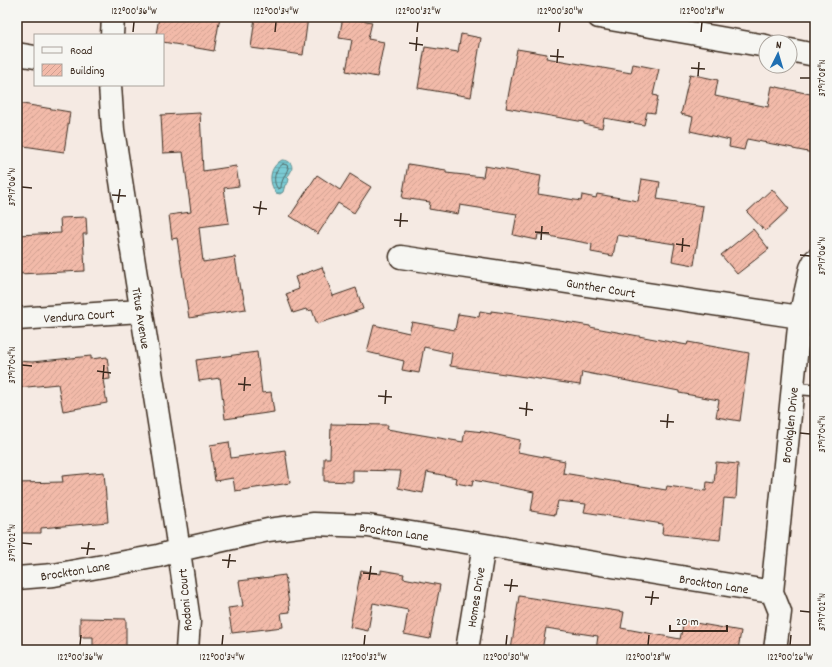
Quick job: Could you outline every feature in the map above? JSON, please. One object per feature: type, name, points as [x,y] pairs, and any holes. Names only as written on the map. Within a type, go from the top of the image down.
[{"type":"street","points":[[112,34],[113,17]]},
{"type":"street","points":[[598,17],[664,23],[758,44]]},
{"type":"street","points":[[798,52],[815,55]]},
{"type":"street","points":[[17,54],[34,57]]},
{"type":"street","name":"Titus Avenue","points":[[110,86],[113,130],[179,550]]},
{"type":"street","name":"Gunther Court","points":[[401,257],[800,317]]},
{"type":"street","name":"Brookglen Drive","points":[[772,592],[800,317],[811,268],[815,260]]},
{"type":"street","name":"Vendura Court","points":[[17,320],[141,311]]},
{"type":"street","name":"Brockton Lane","points":[[17,578],[54,575],[158,556],[268,530],[314,524],[368,526],[772,592]]},
{"type":"street","name":"Homes Drive","points":[[466,650],[484,545]]},
{"type":"street","name":"Rodoni Court","points":[[179,550],[189,621],[187,650]]},
{"type":"street","points":[[772,592],[780,612],[775,650]]},
{"type":"lane","points":[[793,388],[815,390]]},
{"type":"water","points":[[282,160],[286,160],[291,163],[292,168],[287,177],[289,179],[288,183],[285,185],[283,192],[280,194],[276,193],[273,189],[271,175],[274,167]]},
{"type":"building","points":[[159,17],[220,17],[214,51],[164,42],[164,34],[156,34]]},
{"type":"building","points":[[255,17],[308,17],[303,55],[251,48]]},
{"type":"building","points":[[343,17],[372,22],[368,39],[384,42],[377,77],[346,71],[352,40],[339,38]]},
{"type":"building","points":[[461,34],[481,38],[471,97],[418,88],[425,47],[458,52]]},
{"type":"building","points":[[517,49],[547,54],[546,58],[631,73],[633,64],[659,69],[653,95],[658,96],[655,113],[647,112],[644,125],[604,118],[602,128],[584,124],[584,122],[506,108]]},
{"type":"building","points":[[690,74],[718,80],[715,96],[768,107],[772,86],[815,95],[815,151],[813,151],[813,153],[747,139],[744,150],[729,147],[730,140],[690,131],[693,117],[681,114]]},
{"type":"building","points":[[17,103],[70,112],[64,152],[17,145]]},
{"type":"building","points":[[200,113],[203,171],[236,166],[239,186],[224,188],[229,223],[199,227],[203,262],[235,257],[240,290],[242,290],[246,309],[189,318],[177,238],[172,239],[169,215],[191,212],[183,152],[163,153],[161,115]]},
{"type":"building","points":[[408,164],[446,170],[446,173],[483,177],[485,166],[541,176],[538,194],[581,201],[582,195],[596,198],[597,194],[638,201],[642,179],[660,182],[657,199],[703,206],[694,265],[672,261],[675,244],[617,235],[613,256],[591,252],[592,244],[538,234],[537,240],[513,235],[517,214],[460,205],[458,214],[429,209],[430,202],[402,198]]},
{"type":"building","points":[[350,174],[371,187],[354,213],[338,203],[318,234],[290,216],[317,175],[340,190]]},
{"type":"building","points":[[772,189],[789,209],[765,231],[747,212]]},
{"type":"building","points":[[86,217],[87,234],[83,234],[85,271],[18,274],[17,235],[61,233],[60,218]]},
{"type":"building","points":[[753,229],[769,249],[737,274],[721,255]]},
{"type":"building","points":[[322,267],[333,296],[356,288],[363,309],[317,324],[312,310],[307,311],[306,309],[293,313],[286,294],[299,289],[295,277]]},
{"type":"building","points":[[480,311],[529,316],[687,345],[688,342],[749,353],[740,421],[716,417],[719,400],[582,372],[580,385],[450,366],[452,353],[424,347],[419,373],[402,370],[404,361],[367,352],[374,325],[409,333],[412,322],[455,330],[458,314],[479,317]]},
{"type":"building","points":[[257,352],[262,393],[271,392],[274,412],[225,419],[220,378],[199,381],[196,360]]},
{"type":"building","points":[[91,356],[91,359],[107,357],[110,379],[103,380],[107,403],[63,411],[58,384],[17,388],[17,361],[32,362]]},
{"type":"building","points":[[331,424],[388,425],[387,429],[463,442],[465,430],[484,432],[520,440],[518,452],[565,461],[563,473],[666,490],[667,486],[706,491],[707,482],[714,483],[716,462],[738,464],[736,499],[724,498],[720,540],[662,534],[663,524],[584,512],[586,504],[558,501],[555,515],[531,511],[534,492],[473,480],[472,486],[456,483],[457,478],[427,472],[423,493],[398,488],[401,471],[353,470],[353,482],[324,481],[324,458],[330,458]]},
{"type":"building","points":[[229,442],[231,458],[285,450],[290,483],[235,491],[233,478],[215,481],[210,445]]},
{"type":"building","points":[[104,472],[108,522],[41,528],[41,533],[17,533],[17,483],[63,482],[62,476]]},
{"type":"building","points":[[361,570],[381,574],[381,570],[404,574],[403,578],[440,585],[430,639],[404,634],[408,610],[373,603],[368,631],[350,627]]},
{"type":"building","points":[[285,575],[290,612],[281,613],[283,627],[232,633],[228,608],[243,606],[239,581]]},
{"type":"building","points":[[519,596],[624,612],[621,628],[680,639],[684,621],[741,631],[738,650],[596,650],[598,636],[546,628],[542,650],[511,650]]},
{"type":"building","points":[[80,618],[126,619],[126,650],[93,650],[93,637],[80,637]]}]
